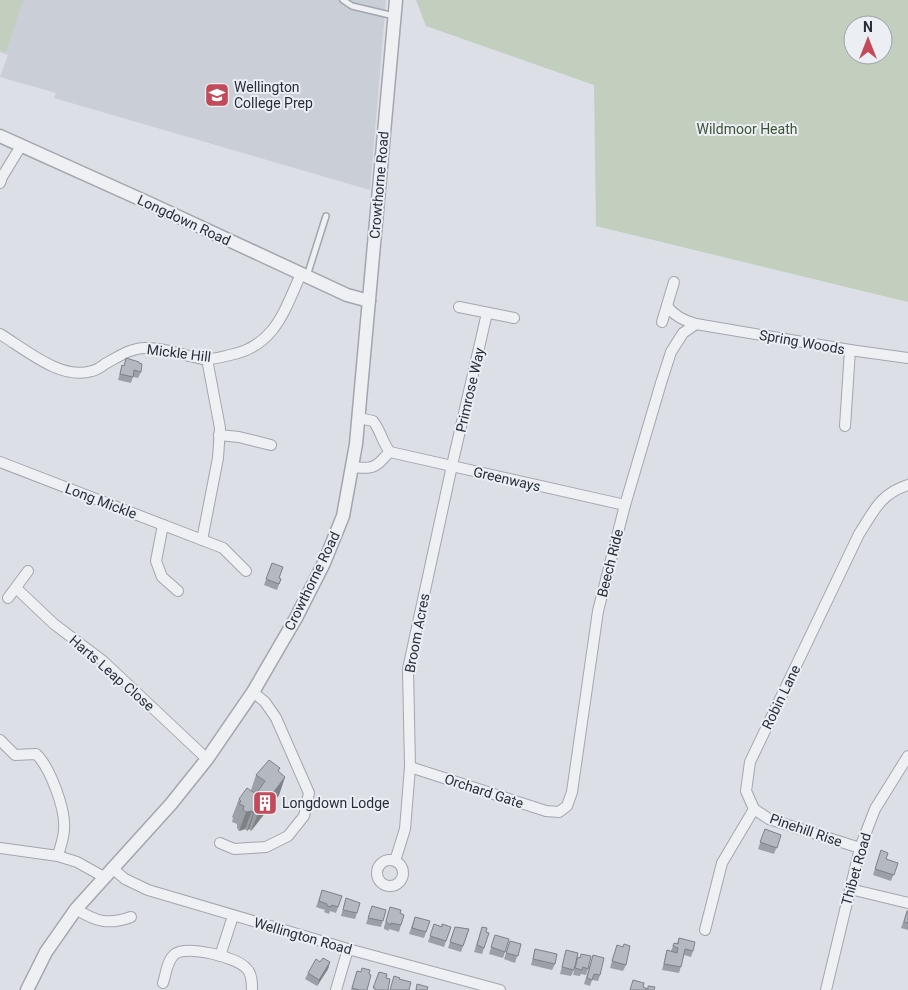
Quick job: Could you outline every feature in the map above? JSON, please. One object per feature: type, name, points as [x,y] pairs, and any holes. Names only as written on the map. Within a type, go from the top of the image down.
[{"type":"street","name":"Crowthorne Road","points":[[27,990],[46,952],[76,909],[171,804],[208,759],[253,692],[296,618],[324,563],[343,516],[353,467],[359,418],[396,0]]},
{"type":"street","name":"Longdown Road","points":[[0,136],[347,295],[369,301]]},
{"type":"street","points":[[0,184],[2,177],[21,146]]},
{"type":"street","name":"Mickle Hill","points":[[0,334],[54,368],[75,374],[92,371],[128,352],[146,347],[207,359],[243,353],[267,338],[280,320],[304,275]]},
{"type":"street","points":[[662,322],[674,282]]},
{"type":"street","points":[[459,306],[514,318]]},
{"type":"street","name":"Spring Woods","points":[[667,306],[681,318],[696,324],[908,358]]},
{"type":"street","name":"Primrose Way","points":[[452,466],[487,313]]},
{"type":"street","points":[[681,318],[683,333]]},
{"type":"street","name":"Beech Ride","points":[[559,812],[568,806],[570,800],[598,611],[625,505],[672,352],[683,333],[696,324]]},
{"type":"street","points":[[845,426],[850,350]]},
{"type":"street","points":[[202,540],[218,458],[220,428],[207,359]]},
{"type":"street","points":[[353,467],[368,468],[374,466],[381,462],[390,452],[382,433],[373,421],[359,418]]},
{"type":"street","points":[[219,435],[239,437],[271,445]]},
{"type":"street","name":"Greenways","points":[[390,452],[625,505]]},
{"type":"street","name":"Long Mickle","points":[[0,462],[223,548],[246,571]]},
{"type":"street","name":"Broom Acres","points":[[395,861],[405,829],[410,767],[408,669],[452,466]]},
{"type":"street","name":"Robin Lane","points":[[754,809],[746,791],[750,762],[859,534],[881,500],[899,488],[908,486]]},
{"type":"street","points":[[163,525],[156,561],[162,577],[178,591]]},
{"type":"street","points":[[8,598],[28,571]]},
{"type":"street","name":"Harts Leap Close","points":[[16,588],[54,624],[103,661],[208,759]]},
{"type":"street","points":[[220,843],[234,849],[266,847],[288,836],[304,816],[309,793],[276,718],[264,702],[253,692]]},
{"type":"street","points":[[0,740],[15,754],[38,750],[44,761],[64,810],[64,830],[58,856]]},
{"type":"street","name":"Thibet Road","points":[[826,990],[860,848],[875,809],[908,756]]},
{"type":"street","name":"Orchard Gate","points":[[410,767],[546,811],[559,812]]},
{"type":"street","points":[[705,930],[722,863],[754,809]]},
{"type":"street","name":"Pinehill Rise","points":[[754,809],[769,819],[860,848]]},
{"type":"street","name":"Wellington Road","points":[[0,848],[58,856],[125,879],[148,890],[233,916],[500,990]]},
{"type":"street","points":[[850,889],[908,903]]},
{"type":"street","points":[[76,909],[93,919],[110,922],[131,918]]},
{"type":"street","points":[[220,956],[233,916]]},
{"type":"street","points":[[336,990],[348,949]]},
{"type":"street","points":[[163,983],[169,962],[175,954],[188,950],[236,961],[247,968],[252,980],[252,990]]},
{"type":"lane","points":[[343,0],[352,6],[395,16]]},
{"type":"lane","points":[[304,275],[326,216]]},
{"type":"shaded area","name":"Wellington College Prep","points":[[0,0],[386,0],[370,190],[54,98],[56,93],[0,77],[8,55],[0,52]]},
{"type":"green space","points":[[0,0],[23,0],[6,52],[0,50]]},
{"type":"green space","name":"Wildmoor Heath","points":[[416,0],[908,0],[908,302],[596,226],[594,85],[426,26]]},
{"type":"building","points":[[126,358],[142,364],[141,372],[134,370],[133,377],[120,374]]},
{"type":"building","points":[[272,563],[283,567],[279,584],[266,579]]},
{"type":"building","points":[[269,760],[280,768],[278,771],[285,777],[258,813],[255,811],[253,813],[252,811],[246,812],[243,810],[244,806],[239,804],[241,801],[239,799],[247,788],[256,794],[265,781],[256,775]]},
{"type":"building","points":[[765,829],[781,835],[777,848],[760,842]]},
{"type":"building","points":[[881,850],[888,853],[886,859],[898,863],[894,875],[875,869]]},
{"type":"building","points":[[322,890],[342,896],[338,907],[327,906],[327,904],[319,901]]},
{"type":"building","points":[[346,898],[360,903],[357,913],[343,910]]},
{"type":"building","points":[[372,906],[386,910],[383,921],[368,918]]},
{"type":"building","points":[[390,907],[401,910],[400,913],[404,915],[401,925],[387,923]]},
{"type":"building","points":[[908,911],[908,923],[904,922]]},
{"type":"building","points":[[415,917],[430,921],[426,932],[412,928]]},
{"type":"building","points":[[434,924],[442,927],[442,924],[451,927],[446,941],[430,936]]},
{"type":"building","points":[[455,927],[469,929],[463,946],[450,942]]},
{"type":"building","points":[[482,927],[487,928],[486,932],[489,933],[484,948],[477,945]]},
{"type":"building","points":[[495,935],[509,939],[505,952],[491,947]]},
{"type":"building","points":[[679,938],[695,942],[693,951],[685,949],[681,967],[664,964],[667,950],[677,953],[678,948],[673,946],[674,943],[678,944]]},
{"type":"building","points":[[510,941],[521,944],[518,956],[506,953]]},
{"type":"building","points":[[624,944],[630,946],[626,965],[612,961],[617,945],[623,947]]},
{"type":"building","points":[[535,949],[557,954],[555,964],[533,959]]},
{"type":"building","points":[[566,950],[578,953],[574,970],[562,967]]},
{"type":"building","points":[[581,954],[591,956],[588,969],[583,967],[582,970],[575,968],[578,957],[580,958]]},
{"type":"building","points":[[593,955],[604,958],[600,975],[594,974],[592,980],[587,978]]},
{"type":"building","points":[[323,958],[330,962],[319,980],[308,973],[316,959],[320,962]]},
{"type":"building","points":[[362,968],[370,970],[369,974],[371,975],[367,990],[352,988],[357,971],[361,972]]},
{"type":"building","points":[[379,972],[387,974],[386,978],[390,979],[388,990],[375,990],[373,988]]},
{"type":"building","points":[[394,976],[411,982],[409,990],[390,990]]},
{"type":"building","points":[[633,980],[644,983],[643,987],[648,989],[648,986],[655,987],[654,990],[630,990]]},
{"type":"building","points":[[417,984],[428,987],[427,990],[416,990]]},
{"type":"place","name":"Wellington College Prep","points":[[217,95]]},
{"type":"place","name":"Longdown Lodge","points":[[265,803]]}]
